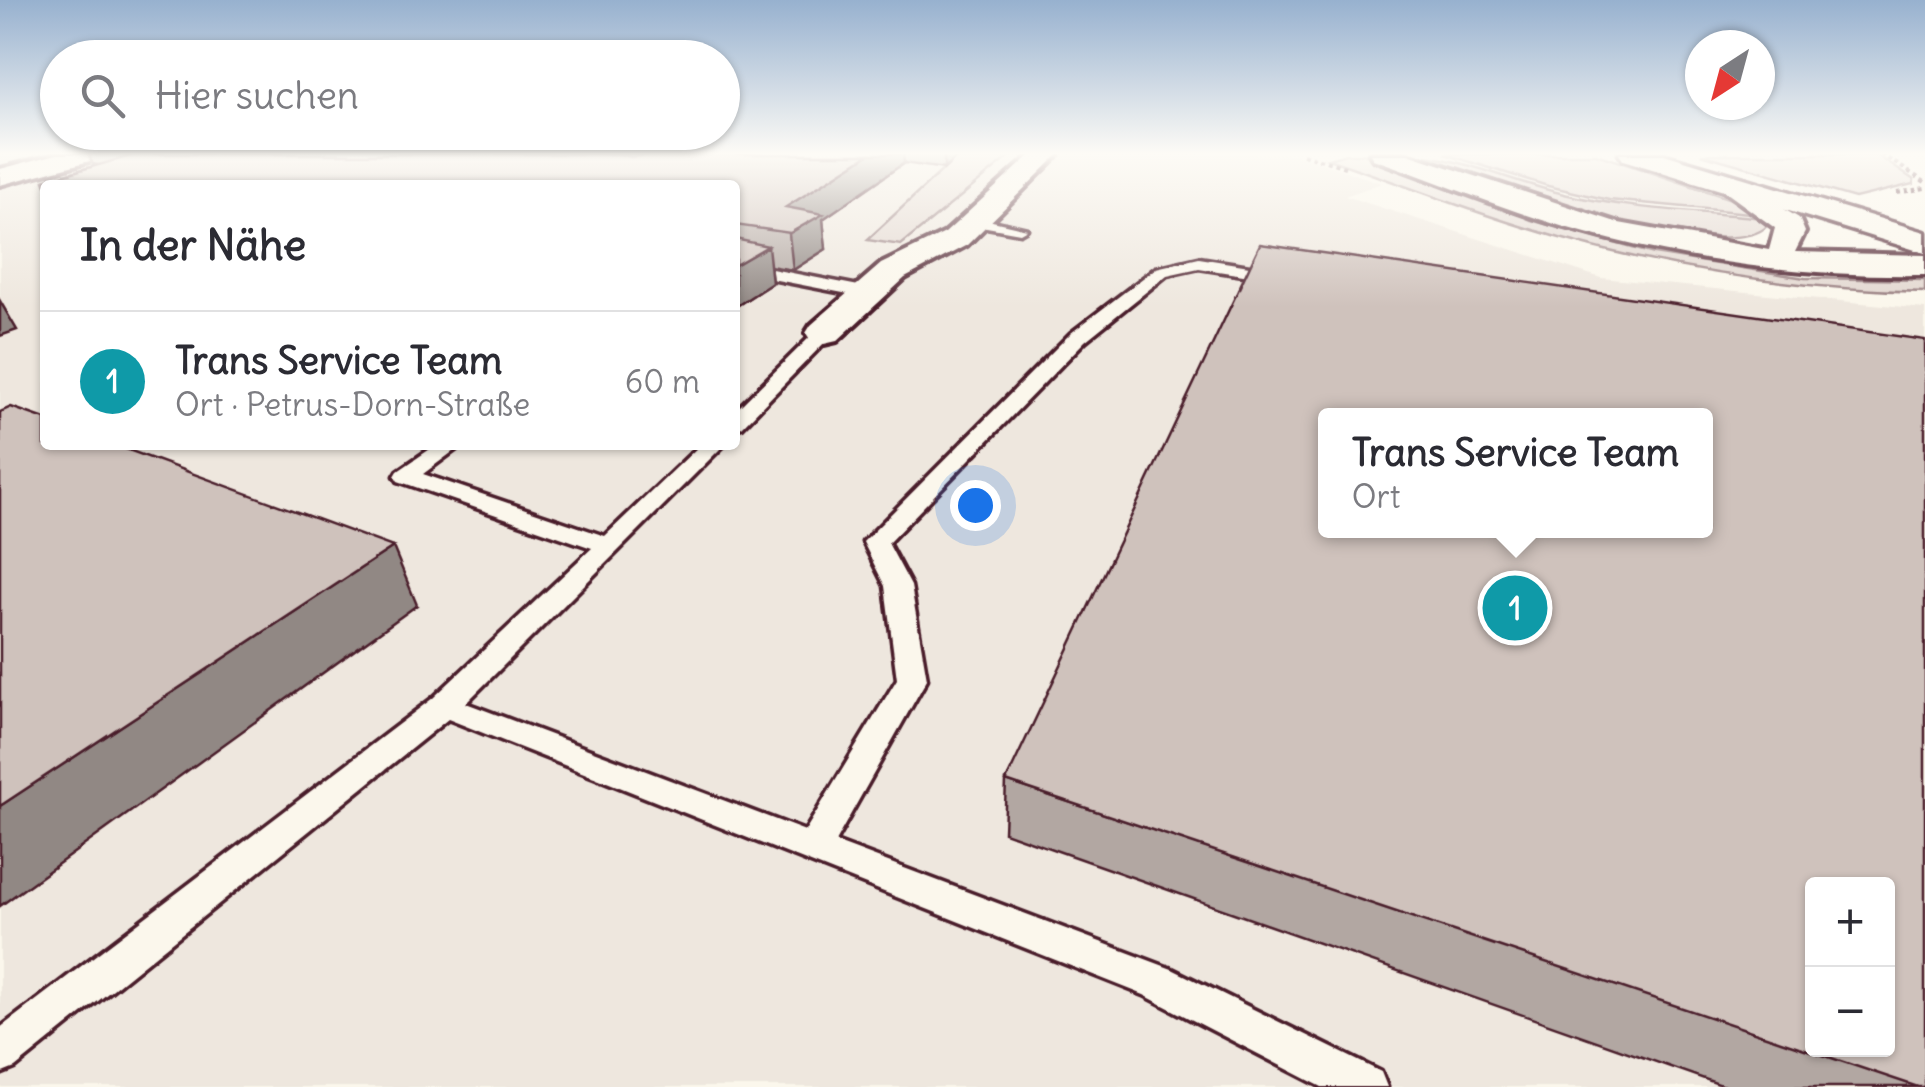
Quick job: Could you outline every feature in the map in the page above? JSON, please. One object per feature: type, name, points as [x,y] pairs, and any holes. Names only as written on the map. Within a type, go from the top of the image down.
[{"type":"main road","points":[[1808,205],[1918,235]]},
{"type":"main road","points":[[1831,205],[1918,235]]},
{"type":"street","points":[[824,333],[893,272],[956,238],[993,205]]},
{"type":"street","points":[[1529,205],[1568,218],[1692,246],[1814,264],[1925,265]]},
{"type":"street","points":[[1760,205],[1789,224],[1784,247]]},
{"type":"street","points":[[1692,246],[1784,247],[1918,235]]},
{"type":"lane","points":[[974,222],[1020,229]]},
{"type":"lane","points":[[812,848],[912,680],[898,586],[876,542],[1078,337],[1162,272],[1199,263],[1296,278]]},
{"type":"lane","points":[[740,268],[869,292]]},
{"type":"lane","points":[[740,418],[824,333]]},
{"type":"lane","points":[[444,450],[406,476],[612,546]]},
{"type":"lane","points":[[0,1054],[444,706],[708,450]]},
{"type":"lane","points":[[444,706],[1158,982],[1366,1087]]},
{"type":"shaded area","points":[[0,205],[40,205],[40,450],[740,450],[740,205],[1372,205],[1601,278],[1925,309],[1925,1087],[0,1087]]},
{"type":"shaded area","points":[[905,205],[951,205],[901,245],[867,240]]},
{"type":"shaded area","points":[[1458,205],[1499,205],[1531,220],[1654,254],[1805,278],[1925,280],[1925,292],[1822,286],[1718,273],[1616,253]]},
{"type":"shaded area","points":[[1557,205],[1625,205],[1764,218],[1767,226],[1742,236],[1700,236]]},
{"type":"shaded area","points":[[1660,205],[1741,205],[1760,214]]},
{"type":"building","points":[[740,205],[790,205],[786,207],[823,214],[790,233],[740,226]]},
{"type":"building","points":[[740,240],[768,246],[740,262]]},
{"type":"building","points":[[1260,244],[1925,340],[1925,1087],[1829,1057],[1895,1057],[1895,877],[1805,877],[1805,1049],[1006,781]]},
{"type":"building","points":[[11,407],[40,417],[40,450],[129,450],[393,547],[0,806],[0,412]]},
{"type":"place","name":"Trans Service Team","points":[[1515,608]]}]
